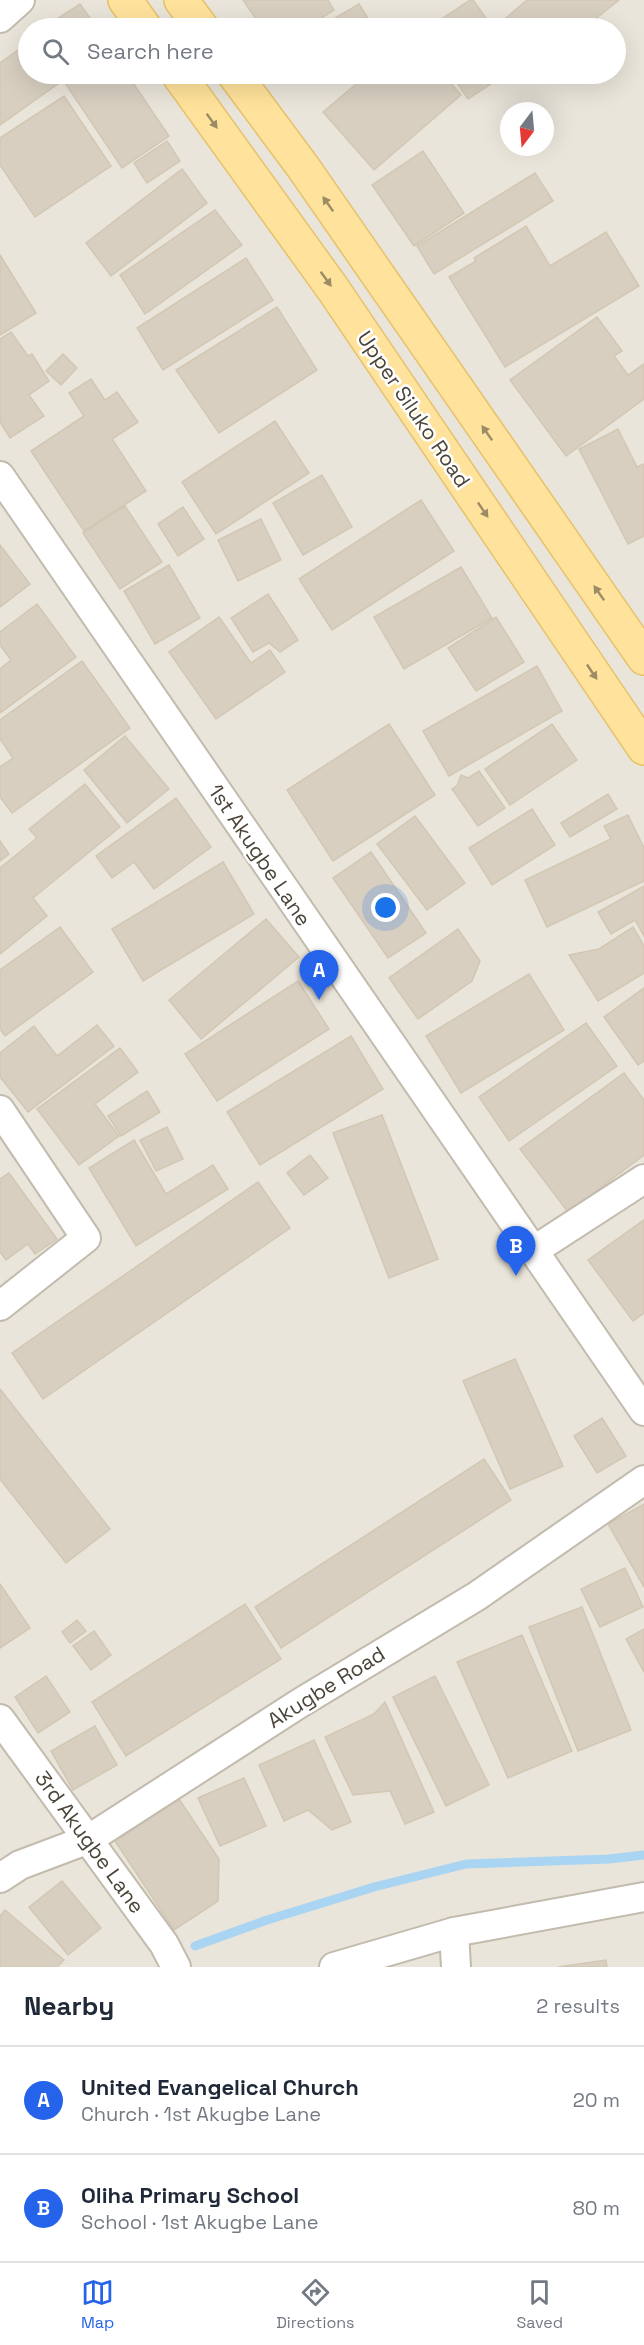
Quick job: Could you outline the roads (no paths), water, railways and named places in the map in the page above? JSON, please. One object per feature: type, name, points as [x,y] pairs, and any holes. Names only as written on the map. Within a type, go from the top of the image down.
[{"type":"main road","points":[[125,0],[138,18]]},
{"type":"main road","points":[[181,0],[194,18]]},
{"type":"main road","name":"Upper Siluko Road","points":[[185,84],[333,289],[644,748]]},
{"type":"main road","points":[[241,84],[303,167],[644,658]]},
{"type":"street","points":[[0,18],[20,0]]},
{"type":"street","name":"1st Akugbe Lane","points":[[0,476],[644,1411]]},
{"type":"street","points":[[0,1110],[86,1238],[0,1306]]},
{"type":"street","points":[[532,1251],[644,1179]]},
{"type":"street","name":"Akugbe Road","points":[[0,1878],[20,1865],[89,1839],[300,1702],[477,1596],[644,1480]]},
{"type":"street","name":"3rd Akugbe Lane","points":[[0,1719],[164,1944],[176,1967]]},
{"type":"street","points":[[334,1967],[454,1932],[644,1897]]},
{"type":"street","points":[[454,1932],[456,1967]]},
{"type":"waterway","points":[[195,1946],[267,1920],[374,1887],[466,1864],[609,1859],[644,1855]]},
{"type":"place","name":"United Evangelical Church","points":[[319,1000]]},
{"type":"place","name":"Oliha Primary School","points":[[516,1276]]}]
